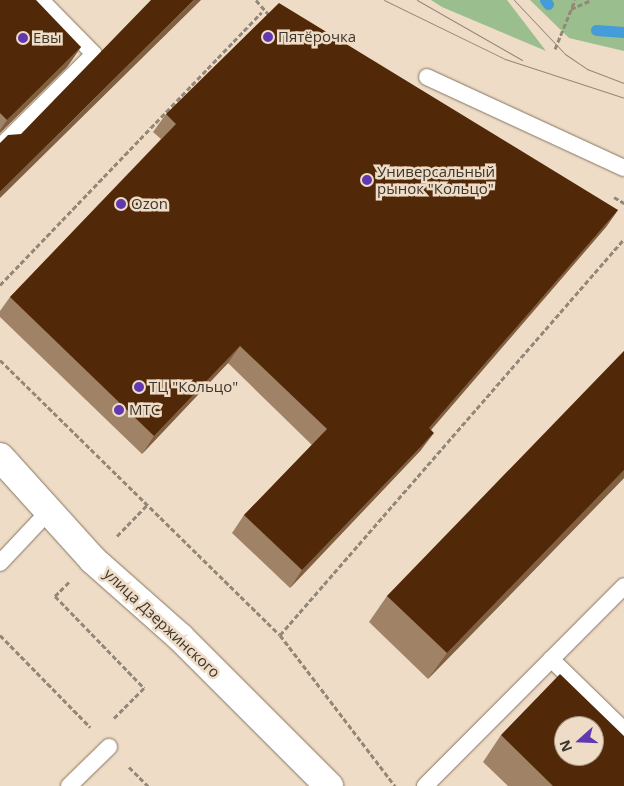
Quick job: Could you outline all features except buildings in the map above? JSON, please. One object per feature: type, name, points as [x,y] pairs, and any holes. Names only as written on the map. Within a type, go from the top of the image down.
[{"type":"street","name":"улица Дзержинского","points":[[0,456],[49,511],[328,786]]},
{"type":"lane","points":[[0,147],[94,54],[41,0]]},
{"type":"lane","points":[[428,77],[624,168]]},
{"type":"lane","points":[[0,563],[49,511]]},
{"type":"lane","points":[[425,786],[624,586]]},
{"type":"lane","points":[[551,659],[624,730]]},
{"type":"lane","points":[[70,786],[109,747]]},
{"type":"path","points":[[0,285],[262,12],[256,0]]},
{"type":"path","points":[[555,49],[576,0]]},
{"type":"path","points":[[571,9],[591,0]]},
{"type":"path","points":[[280,635],[624,239]]},
{"type":"path","points":[[0,360],[280,635],[395,786]]},
{"type":"path","points":[[0,635],[148,786]]},
{"type":"green space","points":[[431,0],[507,0],[546,51],[442,7]]},
{"type":"green space","points":[[530,0],[624,0],[624,51],[569,38]]},
{"type":"waterway","points":[[545,0],[548,4]]},
{"type":"waterway","points":[[596,30],[624,32]]},
{"type":"tram line","points":[[384,0],[505,59],[624,98]]},
{"type":"tram line","points":[[417,0],[522,60]]},
{"type":"tram line","points":[[514,0],[565,54],[587,69],[624,83]]},
{"type":"place","name":"Пятёрочка","points":[[268,37]]},
{"type":"place","name":"Евы","points":[[23,38]]},
{"type":"place","name":"Универсальный рынок \"Кольцо\"","points":[[367,180]]},
{"type":"place","name":"Ozon","points":[[121,204]]},
{"type":"place","name":"ТЦ \"Кольцо\"","points":[[139,387]]},
{"type":"place","name":"МТС","points":[[119,410]]}]
